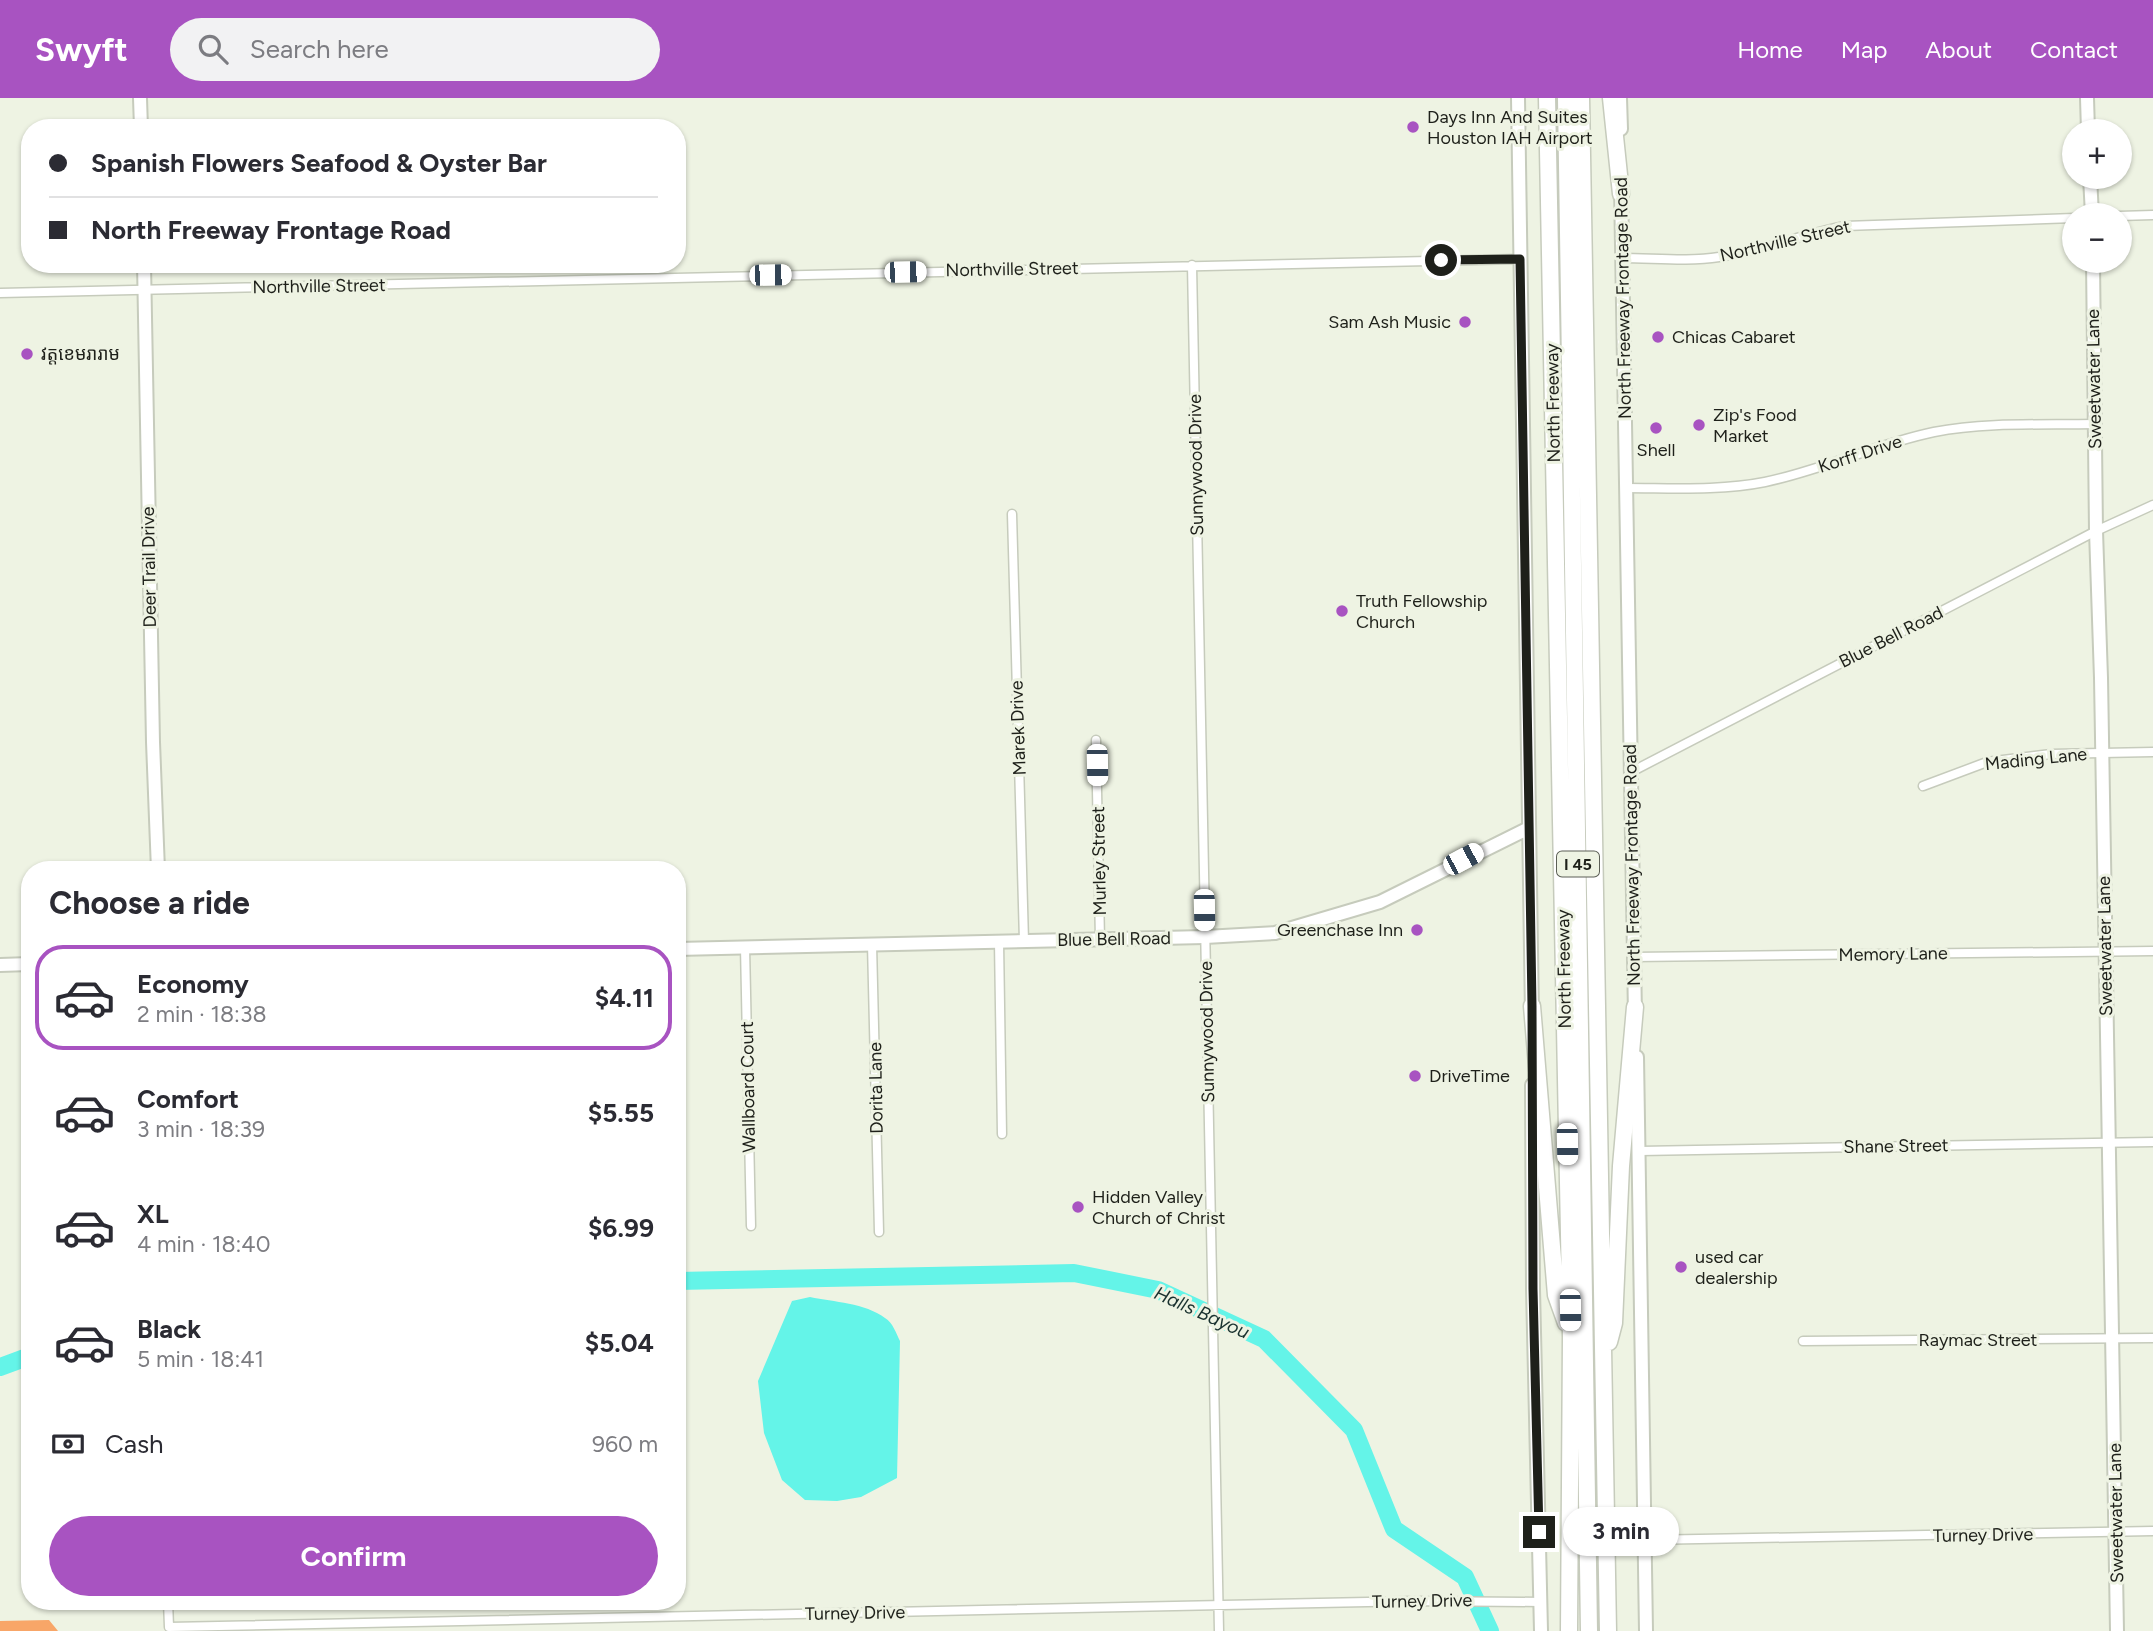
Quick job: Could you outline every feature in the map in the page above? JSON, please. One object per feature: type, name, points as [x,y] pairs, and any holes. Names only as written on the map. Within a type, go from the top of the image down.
[{"type":"highway","name":"North Freeway","points":[[1547,98],[1571,1337],[1569,1631]]},
{"type":"highway","name":"North Freeway","points":[[1566,98],[1589,1631]]},
{"type":"highway","name":"North Freeway","points":[[1581,98],[1608,1631]]},
{"type":"highway","points":[[1611,98],[1621,194]]},
{"type":"highway","points":[[1532,1006],[1556,1295],[1571,1337]]},
{"type":"highway","points":[[1604,1361],[1614,1323],[1621,1166],[1635,1007]]},
{"type":"main road","points":[[140,98],[141,119]]},
{"type":"main road","points":[[1518,98],[1532,1006],[1533,1289],[1541,1631]]},
{"type":"main road","name":"North Freeway Frontage Road","points":[[1620,98],[1633,957],[1640,1150],[1646,1631]]},
{"type":"main road","points":[[2087,98],[2088,119]]},
{"type":"main road","name":"Deer Trail Drive","points":[[144,273],[152,728],[159,861]]},
{"type":"main road","name":"Sweetwater Lane","points":[[2092,273],[2117,1631]]},
{"type":"main road","name":"Blue Bell Road","points":[[686,949],[1100,940],[1276,933],[1380,902],[1529,828]]},
{"type":"main road","points":[[0,964],[21,964]]},
{"type":"street","points":[[2132,216],[2153,215]]},
{"type":"street","name":"Northville Street","points":[[1622,258],[1717,258],[1845,226],[2062,218]]},
{"type":"street","name":"Northville Street","points":[[0,293],[1520,259]]},
{"type":"street","name":"Sunnywood Drive","points":[[1192,265],[1219,1631]]},
{"type":"street","name":"Korff Drive","points":[[1626,488],[1750,484],[1805,472],[1893,442],[1938,431],[1987,426],[2094,424]]},
{"type":"street","name":"Blue Bell Road","points":[[1630,772],[2096,531],[2153,505]]},
{"type":"street","name":"Marek Drive","points":[[1012,514],[1024,941]]},
{"type":"street","name":"Murley Street","points":[[1096,740],[1100,940]]},
{"type":"street","name":"Mading Lane","points":[[1923,786],[1987,762],[2052,754],[2153,752]]},
{"type":"street","points":[[999,942],[1002,1133]]},
{"type":"street","name":"Dorita Lane","points":[[872,944],[879,1231]]},
{"type":"street","name":"Wallboard Court","points":[[745,947],[751,1226]]},
{"type":"street","name":"Memory Lane","points":[[1633,957],[2153,951]]},
{"type":"street","name":"Shane Street","points":[[1640,1150],[2153,1142]]},
{"type":"street","name":"Raymac Street","points":[[1803,1341],[2153,1338]]},
{"type":"street","name":"Turney Drive","points":[[1645,1540],[2153,1531]]},
{"type":"street","name":"Turney Drive","points":[[168,1610],[169,1627],[1219,1605],[1508,1600],[1541,1602]]},
{"type":"shaded area","points":[[49,1620],[58,1631],[0,1631],[0,1621]]},
{"type":"water","points":[[810,1297],[859,1306],[877,1313],[890,1323],[900,1341],[897,1478],[861,1497],[837,1501],[805,1500],[782,1480],[764,1433],[758,1381],[792,1301]]},
{"type":"waterway","name":"Halls Bayou","points":[[686,1281],[1074,1273],[1158,1290],[1264,1339],[1354,1430],[1394,1529],[1465,1577],[1490,1631]]},
{"type":"waterway","name":"Halls Bayou","points":[[0,1367],[21,1359]]},
{"type":"place","name":"Days Inn And Suites Houston IAH Airport","points":[[1413,127]]},
{"type":"place","name":"Sam Ash Music","points":[[1465,322]]},
{"type":"place","name":"Chicas Cabaret","points":[[1658,337]]},
{"type":"place","name":"វត្តខេមរារាម","points":[[27,354]]},
{"type":"place","name":"Zip's Food Market","points":[[1699,425]]},
{"type":"place","name":"Shell","points":[[1656,428]]},
{"type":"place","name":"Truth Fellowship Church","points":[[1342,611]]},
{"type":"place","name":"Greenchase Inn","points":[[1417,930]]},
{"type":"place","name":"DriveTime","points":[[1415,1076]]},
{"type":"place","name":"Hidden Valley Church of Christ","points":[[1078,1207]]},
{"type":"place","name":"used car dealership","points":[[1681,1267]]},
{"type":"route","points":[[1441,260],[1520,259],[1532,1006],[1533,1289],[1539,1532]]}]
